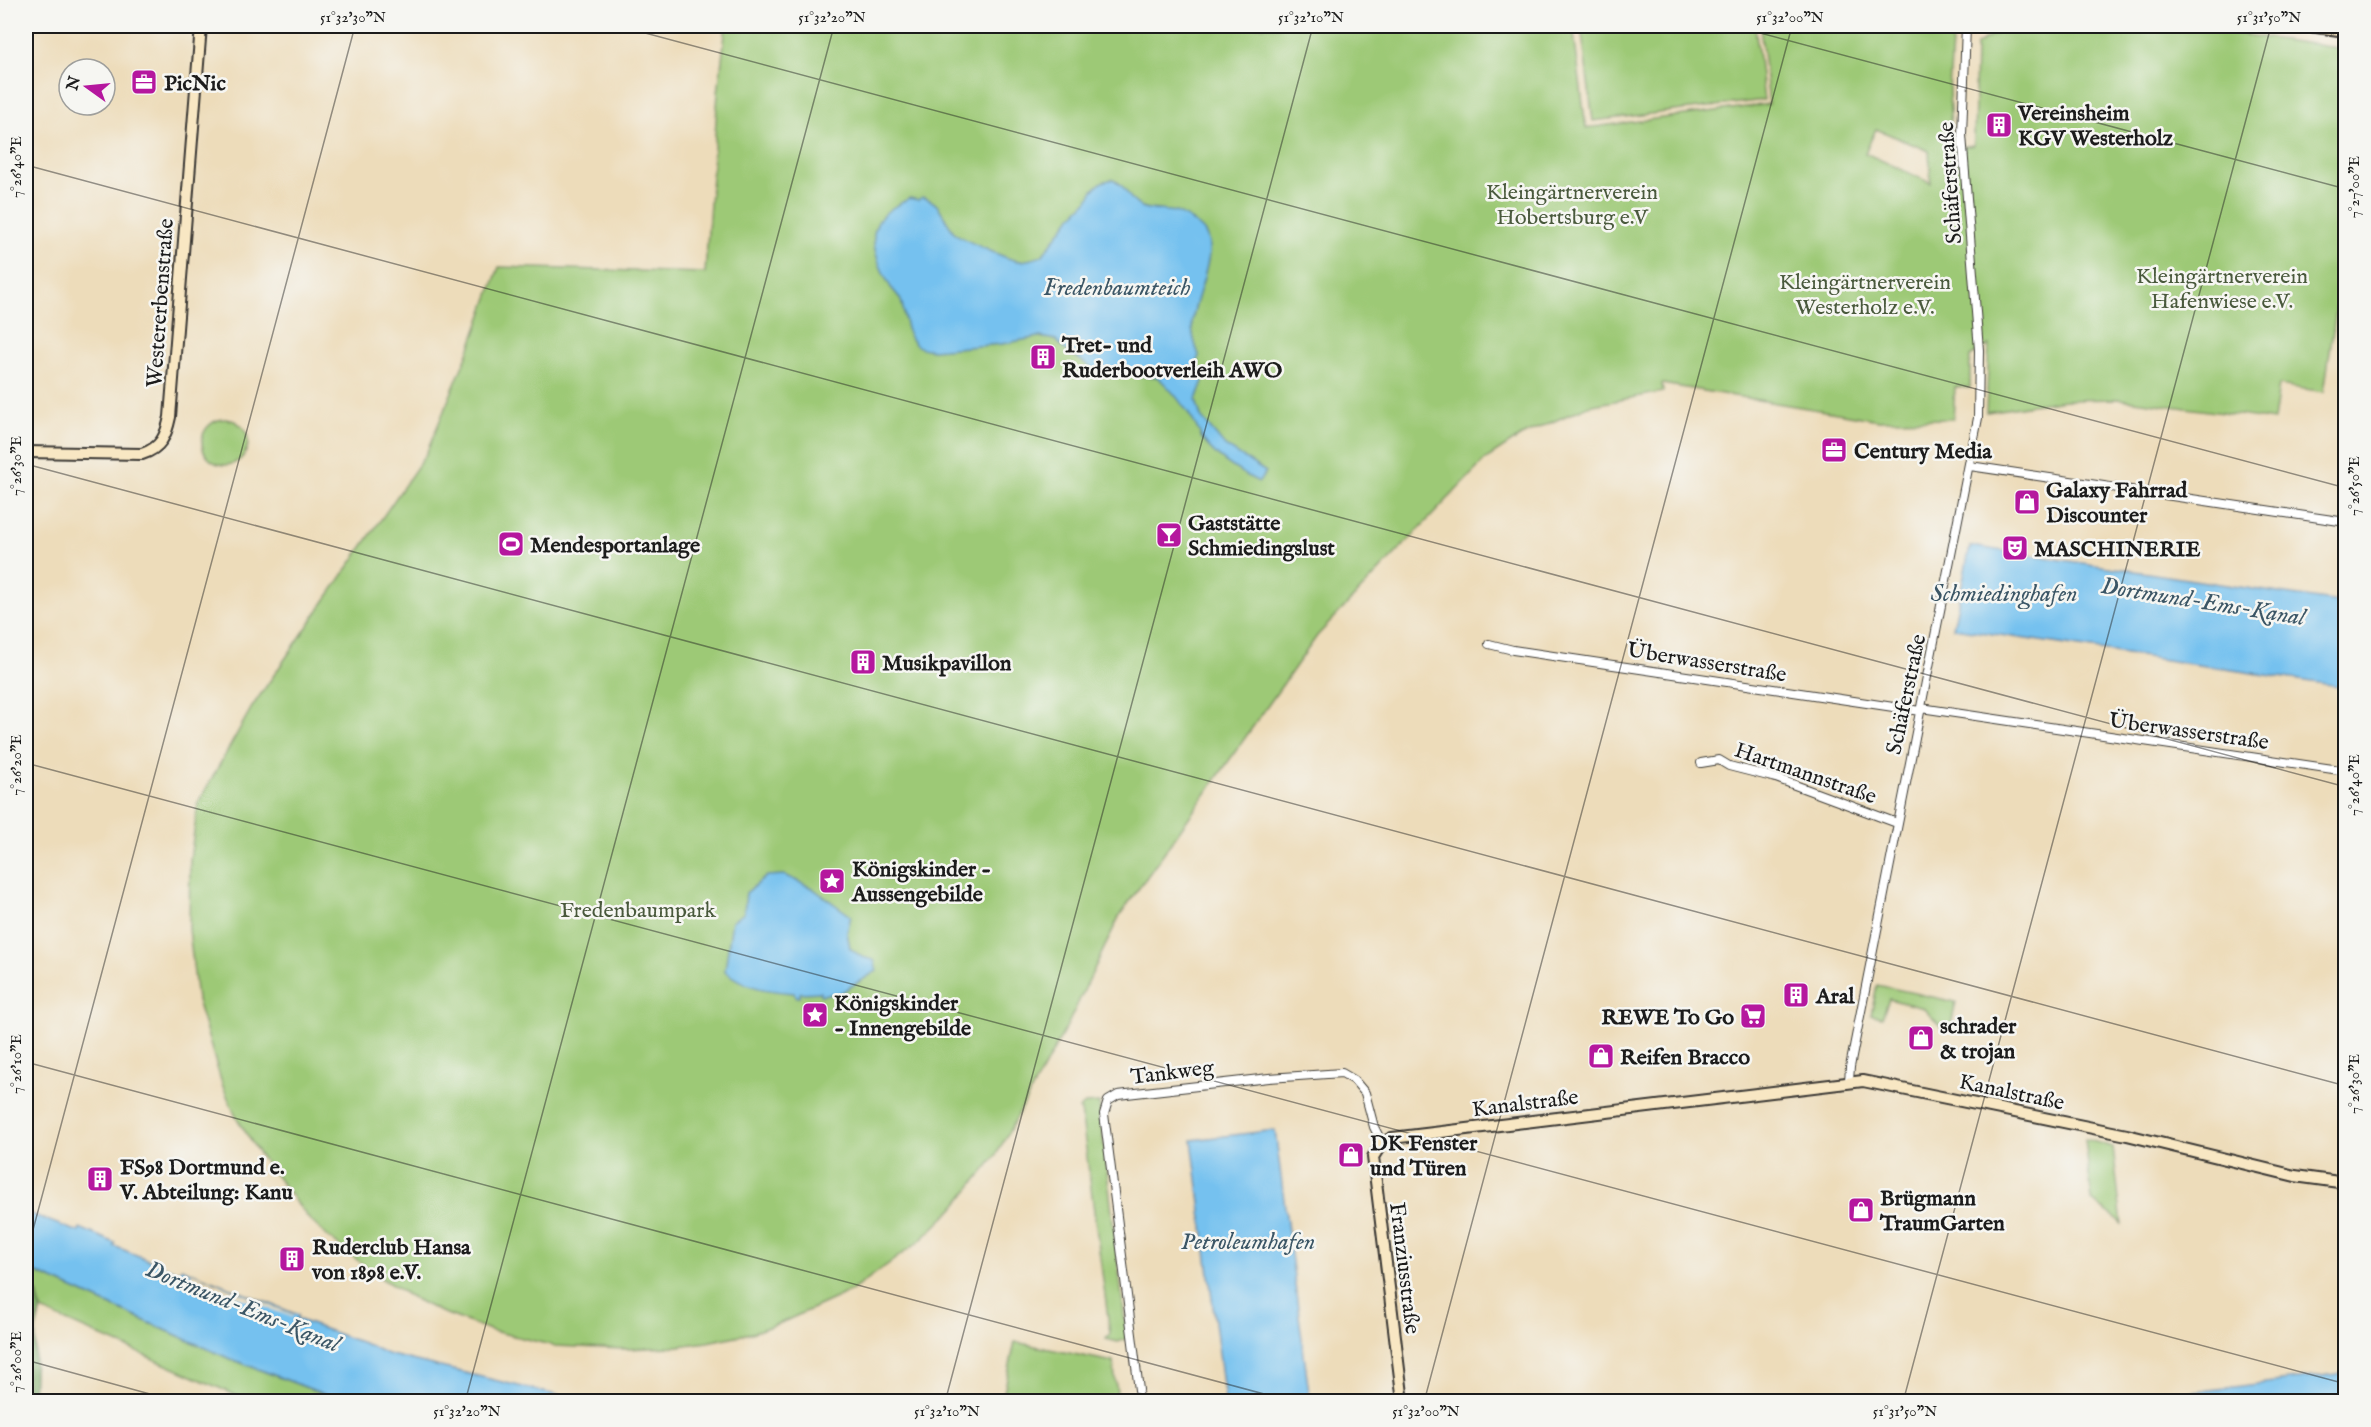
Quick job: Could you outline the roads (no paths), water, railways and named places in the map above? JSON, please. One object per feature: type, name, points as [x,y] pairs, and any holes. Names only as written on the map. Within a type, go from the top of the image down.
[{"type":"main road","name":"Westererbenstraße","points":[[26,452],[142,454],[159,446],[167,434],[201,26]]},
{"type":"main road","points":[[2309,26],[2346,30]]},
{"type":"main road","name":"Kanalstraße","points":[[1382,1143],[1392,1138],[1863,1081],[2166,1144],[2295,1176],[2346,1183]]},
{"type":"main road","name":"Franziusstraße","points":[[1382,1143],[1373,1157],[1403,1401]]},
{"type":"street","name":"Schäferstraße","points":[[1849,1081],[1897,824],[1978,418],[1976,301],[1962,135],[1962,76],[1966,26]]},
{"type":"street","points":[[1970,466],[2346,522]]},
{"type":"street","name":"Überwasserstraße","points":[[1489,644],[1513,650],[2346,771]]},
{"type":"street","name":"Hartmannstraße","points":[[1701,762],[1719,760],[1729,766],[1776,778],[1897,824]]},
{"type":"street","name":"Tankweg","points":[[1139,1390],[1104,1114],[1108,1101],[1118,1095],[1269,1078],[1342,1073],[1354,1080],[1365,1093],[1374,1127],[1382,1143]]},
{"type":"water","name":"Fredenbaumteich","points":[[1113,179],[1122,185],[1138,205],[1148,209],[1178,213],[1201,228],[1207,237],[1208,260],[1192,324],[1199,355],[1198,368],[1203,381],[1196,400],[1201,417],[1225,446],[1266,472],[1259,482],[1228,464],[1209,447],[1185,408],[1157,377],[1091,372],[1092,368],[1064,349],[1056,340],[1039,337],[1002,344],[933,350],[918,346],[909,335],[901,301],[886,279],[874,239],[880,219],[896,205],[910,198],[929,199],[938,207],[955,233],[976,245],[1019,261],[1042,256],[1071,217],[1088,200],[1093,190],[1102,182]]},
{"type":"water","name":"Schmiedinghafen","points":[[1970,546],[2345,603],[2345,687],[1953,628]]},
{"type":"water","points":[[784,875],[812,888],[851,916],[847,932],[850,948],[862,957],[874,960],[877,971],[840,993],[821,995],[821,992],[800,993],[800,997],[797,997],[794,993],[766,990],[749,985],[725,971],[732,921],[744,913],[746,893],[767,876]]},
{"type":"water","name":"Petroleumhafen","points":[[1275,1130],[1310,1401],[1225,1401],[1192,1140]]},
{"type":"water","name":"Dortmund-Ems-Kanal","points":[[26,1212],[73,1230],[79,1231],[80,1228],[115,1243],[114,1246],[179,1272],[181,1268],[298,1315],[297,1319],[387,1354],[581,1401],[342,1401],[226,1357],[26,1268]]},
{"type":"water","points":[[2345,1373],[2345,1401],[2118,1401],[2131,1400]]},
{"type":"place","name":"PicNic","points":[[144,82]]},
{"type":"place","name":"Vereinsheim KGV Westerholz","points":[[1999,125]]},
{"type":"place","name":"Tret- und Ruderbootverleih AWO","points":[[1043,357]]},
{"type":"place","name":"Century Media","points":[[1834,450]]},
{"type":"place","name":"Galaxy Fahrrad Discounter","points":[[2027,502]]},
{"type":"place","name":"Gaststätte Schmiedingslust","points":[[1169,535]]},
{"type":"place","name":"Mendesportanlage","points":[[511,544]]},
{"type":"place","name":"MASCHINERIE","points":[[2015,548]]},
{"type":"place","name":"Musikpavillon","points":[[863,662]]},
{"type":"place","name":"Königskinder - Aussengebilde","points":[[832,881]]},
{"type":"place","name":"Aral","points":[[1796,995]]},
{"type":"place","name":"Königskinder - Innengebilde","points":[[815,1015]]},
{"type":"place","name":"REWE To Go","points":[[1753,1016]]},
{"type":"place","name":"schrader & trojan","points":[[1921,1038]]},
{"type":"place","name":"Reifen Bracco","points":[[1601,1056]]},
{"type":"place","name":"DK Fenster und Türen","points":[[1351,1155]]},
{"type":"place","name":"FS98 Dortmund e. V. Abteilung: Kanu","points":[[100,1179]]},
{"type":"place","name":"Brügmann TraumGarten","points":[[1861,1210]]},
{"type":"place","name":"Ruderclub Hansa von 1898 e.V.","points":[[292,1259]]},
{"type":"park label","name":"Kleingärtnerverein Hobertsburg e.V","points":[[1572,204]]},
{"type":"park label","name":"Kleingärtnerverein Hafenwiese e.V.","points":[[2222,288]]},
{"type":"park label","name":"Kleingärtnerverein Westerholz e.V.","points":[[1865,294]]},
{"type":"park label","name":"Fredenbaumpark","points":[[638,909]]}]
